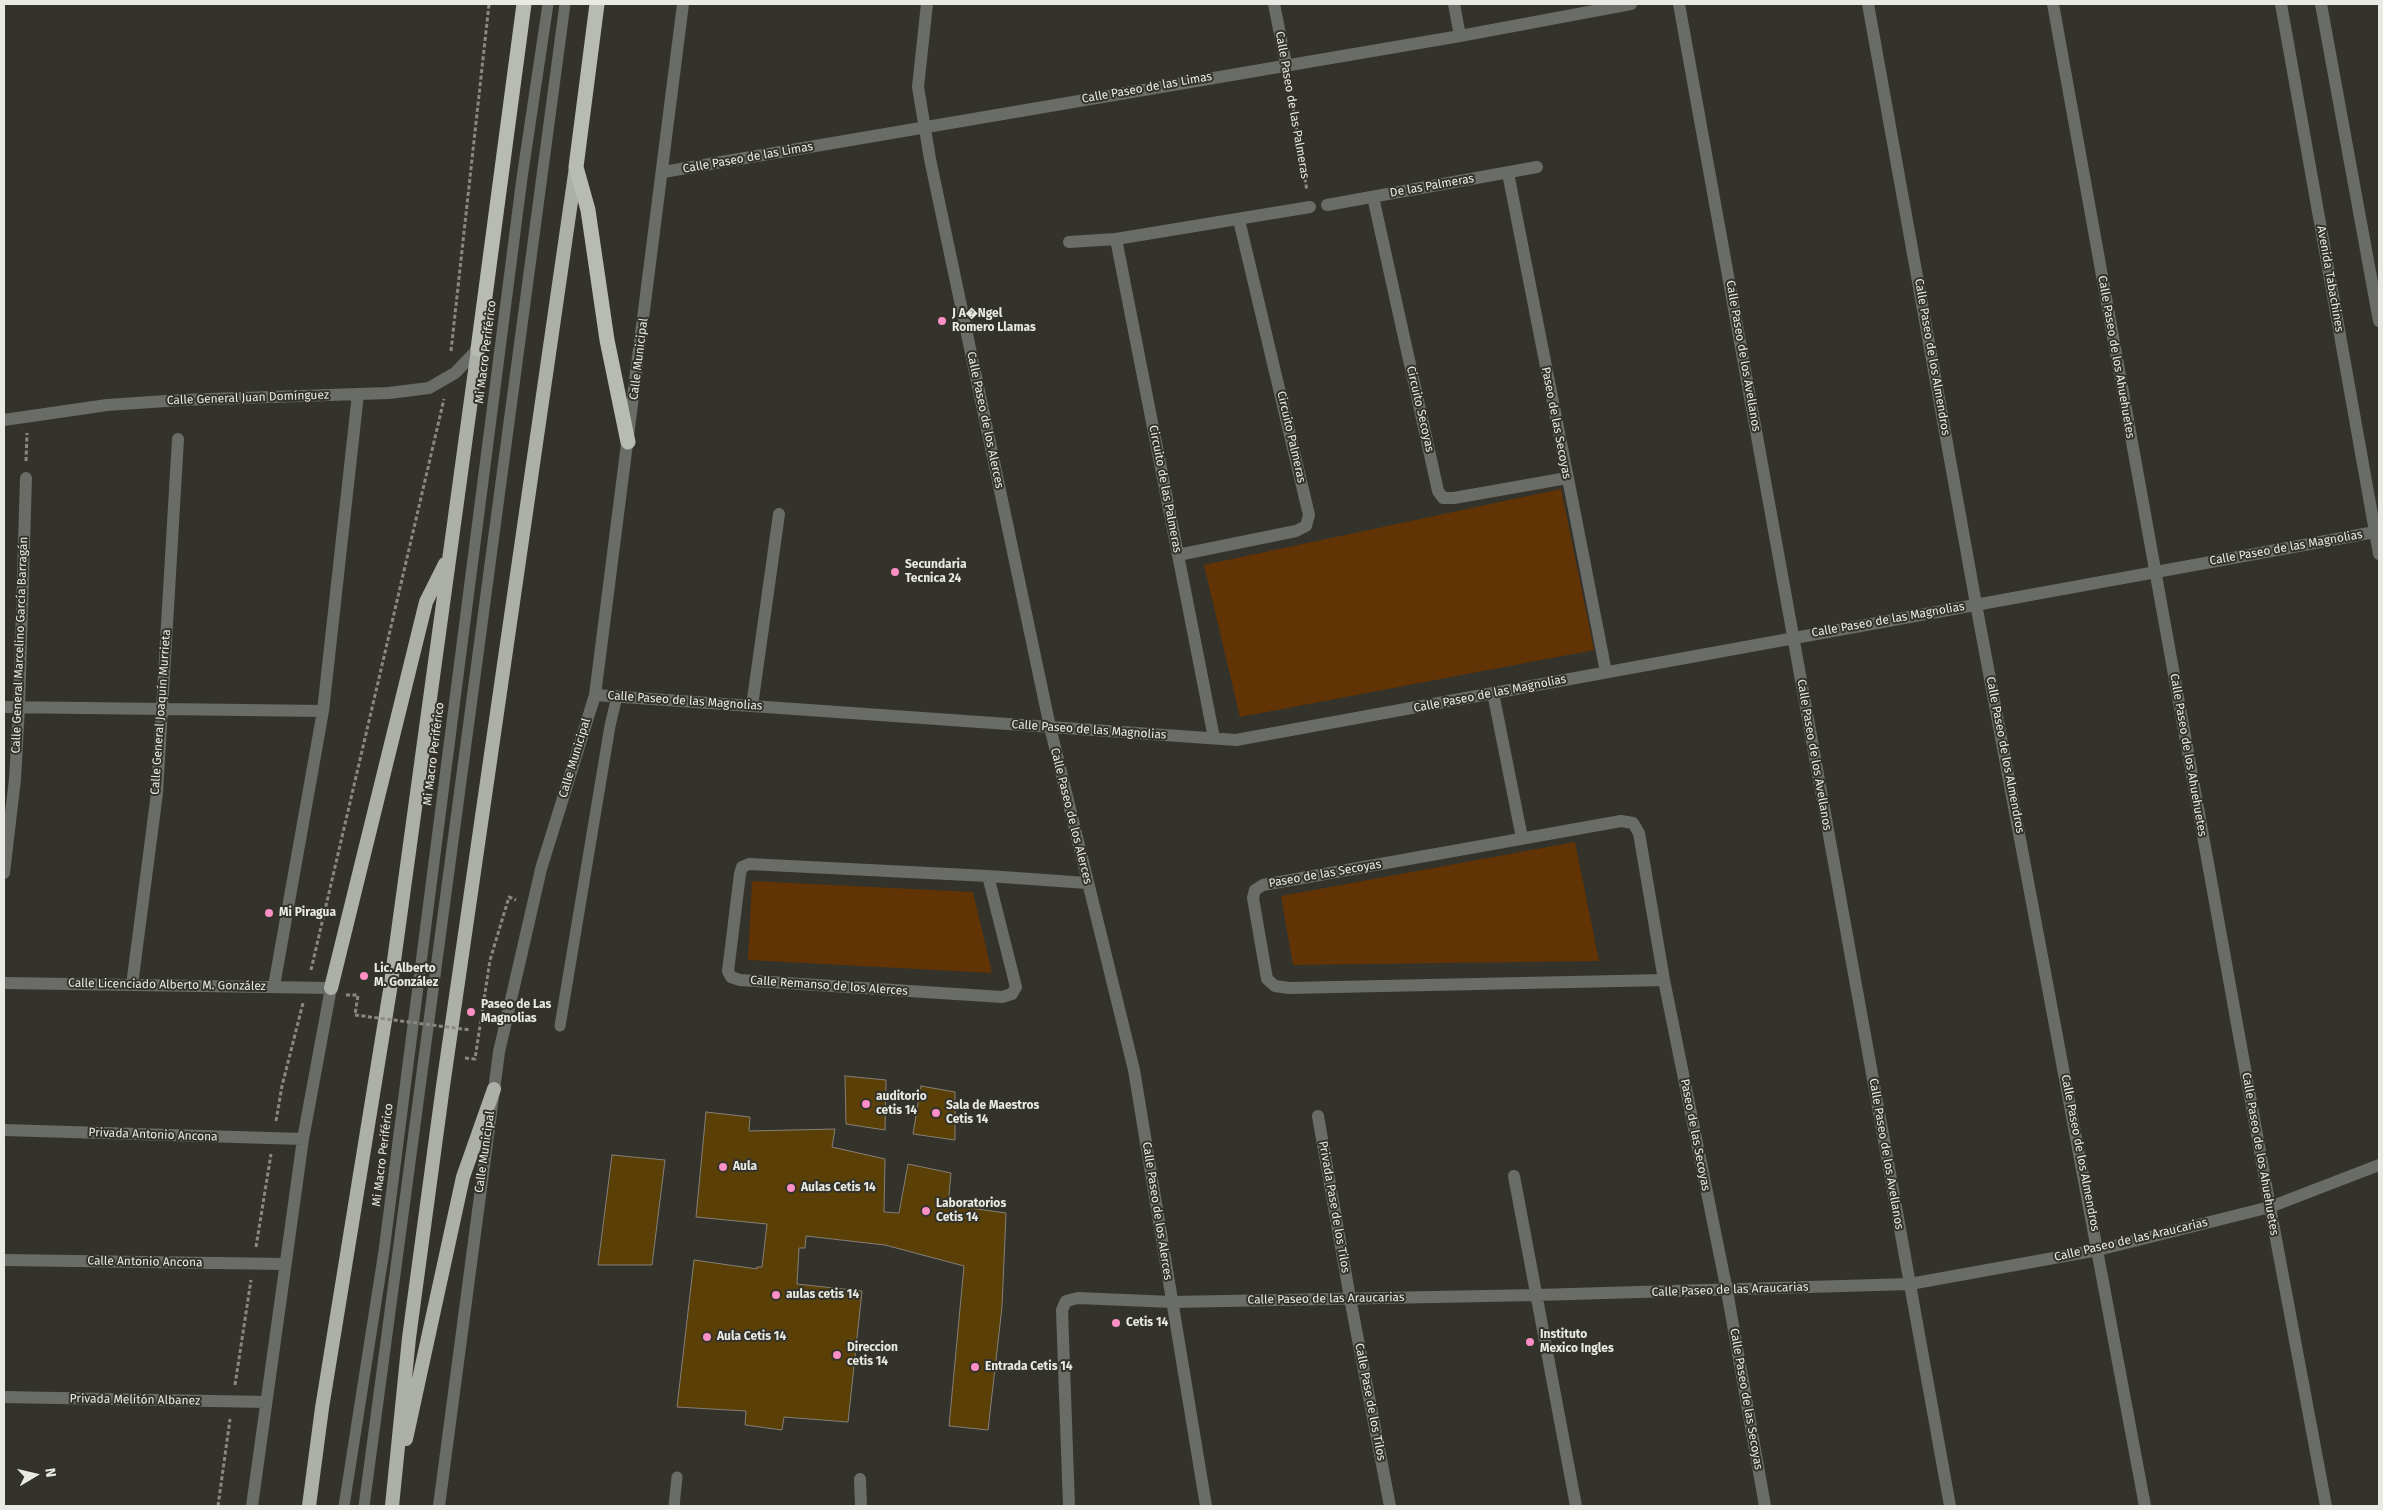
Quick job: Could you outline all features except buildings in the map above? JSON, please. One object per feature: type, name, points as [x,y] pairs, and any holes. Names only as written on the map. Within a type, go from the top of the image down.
[{"type":"highway","points":[[309,1506],[322,1408],[390,990],[524,4]]},
{"type":"highway","points":[[394,1506],[409,1338],[576,167],[597,4]]},
{"type":"highway","points":[[576,167],[588,210],[607,340],[628,442]]},
{"type":"highway","points":[[331,988],[426,602],[451,552]]},
{"type":"highway","points":[[394,1506],[406,1441],[463,1177],[494,1089]]},
{"type":"street","name":"Calle Municipal","points":[[439,1506],[499,1052],[541,869],[595,695],[683,4]]},
{"type":"street","name":"Calle Paseo de los Alerces","points":[[927,4],[918,86],[925,128],[1050,727],[1134,1070],[1206,1506]]},
{"type":"street","name":"Calle Paseo de las Palmeras","points":[[1274,4],[1286,64]]},
{"type":"street","points":[[1454,4],[1460,36]]},
{"type":"street","name":"Calle Paseo de las Limas","points":[[663,172],[1286,64],[1460,36],[1630,4]]},
{"type":"street","name":"Calle Paseo de los Avellanos","points":[[1679,4],[1950,1506]]},
{"type":"street","name":"Calle Paseo de los Almendros","points":[[1868,4],[1976,604],[2145,1506]]},
{"type":"street","name":"Calle Paseo de los Ahuehuetes","points":[[2052,4],[2326,1506]]},
{"type":"street","name":"Avenida Tabachines","points":[[2281,4],[2379,554]]},
{"type":"street","points":[[2322,4],[2379,321]]},
{"type":"street","name":"De las Palmeras","points":[[1327,205],[1537,168]]},
{"type":"street","name":"Paseo de las Secoyas","points":[[1508,173],[1606,672]]},
{"type":"street","name":"Circuito Secoyas","points":[[1373,197],[1438,491],[1443,498],[1454,498],[1567,478]]},
{"type":"street","points":[[1069,242],[1116,240],[1310,207]]},
{"type":"street","name":"Circuito Palmeras","points":[[1178,555],[1296,531],[1306,526],[1309,515],[1239,220]]},
{"type":"street","name":"Circuito de las Palmeras","points":[[1116,240],[1214,738]]},
{"type":"street","name":"Calle General Juan Domínguez","points":[[4,420],[107,405],[181,400],[358,394],[429,388],[455,373],[478,349]]},
{"type":"street","points":[[274,986],[324,711],[358,394]]},
{"type":"street","name":"Calle General Joaquín Murrieta","points":[[132,985],[156,793],[178,439]]},
{"type":"street","name":"Calle General Marcelino García Barragán","points":[[4,873],[15,779],[26,478]]},
{"type":"street","points":[[752,706],[779,514]]},
{"type":"street","name":"Calle Paseo de las Magnolias","points":[[595,695],[1236,740],[1257,738],[1606,672],[2375,532]]},
{"type":"street","points":[[1493,693],[1522,838]]},
{"type":"street","points":[[4,707],[324,711]]},
{"type":"street","name":"Paseo de las Secoyas","points":[[1664,980],[1289,988],[1275,986],[1267,979],[1253,898],[1255,890],[1263,885],[1621,821],[1633,823],[1639,833],[1664,980],[1727,1291]]},
{"type":"street","name":"Calle Remanso de los Alerces","points":[[988,876],[1016,987],[1012,994],[1002,997],[740,980],[731,977],[728,971],[740,874],[742,867],[749,864],[988,876],[1087,883]]},
{"type":"street","name":"Calle Licenciado Alberto M. González","points":[[4,983],[331,988]]},
{"type":"street","points":[[252,1506],[303,1139],[331,988]]},
{"type":"street","name":"Privada Pase de los Tilos","points":[[1318,1116],[1350,1298]]},
{"type":"street","name":"Privada Antonio Ancona","points":[[4,1130],[303,1139]]},
{"type":"street","name":"Calle Paseo de las Araucarias","points":[[1069,1506],[1062,1310],[1066,1301],[1078,1298],[1172,1302],[1536,1295],[1727,1291],[1910,1284],[2098,1250],[2270,1207],[2379,1165]]},
{"type":"street","points":[[1514,1176],[1576,1506]]},
{"type":"street","name":"Calle Antonio Ancona","points":[[4,1260],[285,1264]]},
{"type":"street","name":"Calle Paseo de las Secoyas","points":[[1727,1291],[1765,1506]]},
{"type":"street","name":"Calle Pase de los Tilos","points":[[1350,1298],[1390,1506]]},
{"type":"street","name":"Privada Melitón Albanez","points":[[4,1397],[266,1402]]},
{"type":"street","points":[[860,1480],[861,1506]]},
{"type":"lane","name":"Mi Macro Periférico","points":[[344,1506],[384,1251],[522,178],[548,4]]},
{"type":"lane","points":[[364,1506],[566,4]]},
{"type":"lane","points":[[560,1026],[610,726],[617,696]]},
{"type":"lane","points":[[674,1506],[677,1478]]},
{"type":"path","points":[[218,1506],[282,1086],[369,727],[448,377],[489,4]]},
{"type":"path","name":"Calle Paseo de las Palmeras","points":[[1286,64],[1310,207]]},
{"type":"path","points":[[26,478],[27,417]]},
{"type":"path","points":[[465,1058],[475,1059],[490,960],[509,897],[532,906]]},
{"type":"path","points":[[358,995],[355,1015],[470,1030]]},
{"type":"shaded area","points":[[1561,489],[1594,650],[1240,717],[1204,565]]},
{"type":"shaded area","points":[[1575,842],[1599,961],[1293,965],[1281,896]]},
{"type":"shaded area","points":[[752,881],[973,892],[992,973],[748,960]]},
{"type":"place","name":"J A�Ngel Romero Llamas","points":[[942,321]]},
{"type":"place","name":"Secundaria Tecnica 24","points":[[895,572]]},
{"type":"place","name":"Mi Piragua","points":[[269,913]]},
{"type":"place","name":"Lic. Alberto M. González","points":[[364,976]]},
{"type":"place","name":"Paseo de Las Magnolias","points":[[471,1012]]},
{"type":"place","name":"auditorio cetis 14","points":[[866,1104]]},
{"type":"place","name":"Sala de Maestros Cetis 14","points":[[936,1113]]},
{"type":"place","name":"Aula","points":[[723,1167]]},
{"type":"place","name":"Aulas Cetis 14","points":[[791,1188]]},
{"type":"place","name":"Laboratorios Cetis 14","points":[[926,1211]]},
{"type":"place","name":"aulas cetis 14","points":[[776,1295]]},
{"type":"place","name":"Cetis 14","points":[[1116,1323]]},
{"type":"place","name":"Aula Cetis 14","points":[[707,1337]]},
{"type":"place","name":"Instituto Mexico Ingles","points":[[1530,1342]]},
{"type":"place","name":"Direccion cetis 14","points":[[837,1355]]},
{"type":"place","name":"Entrada Cetis 14","points":[[975,1367]]}]
